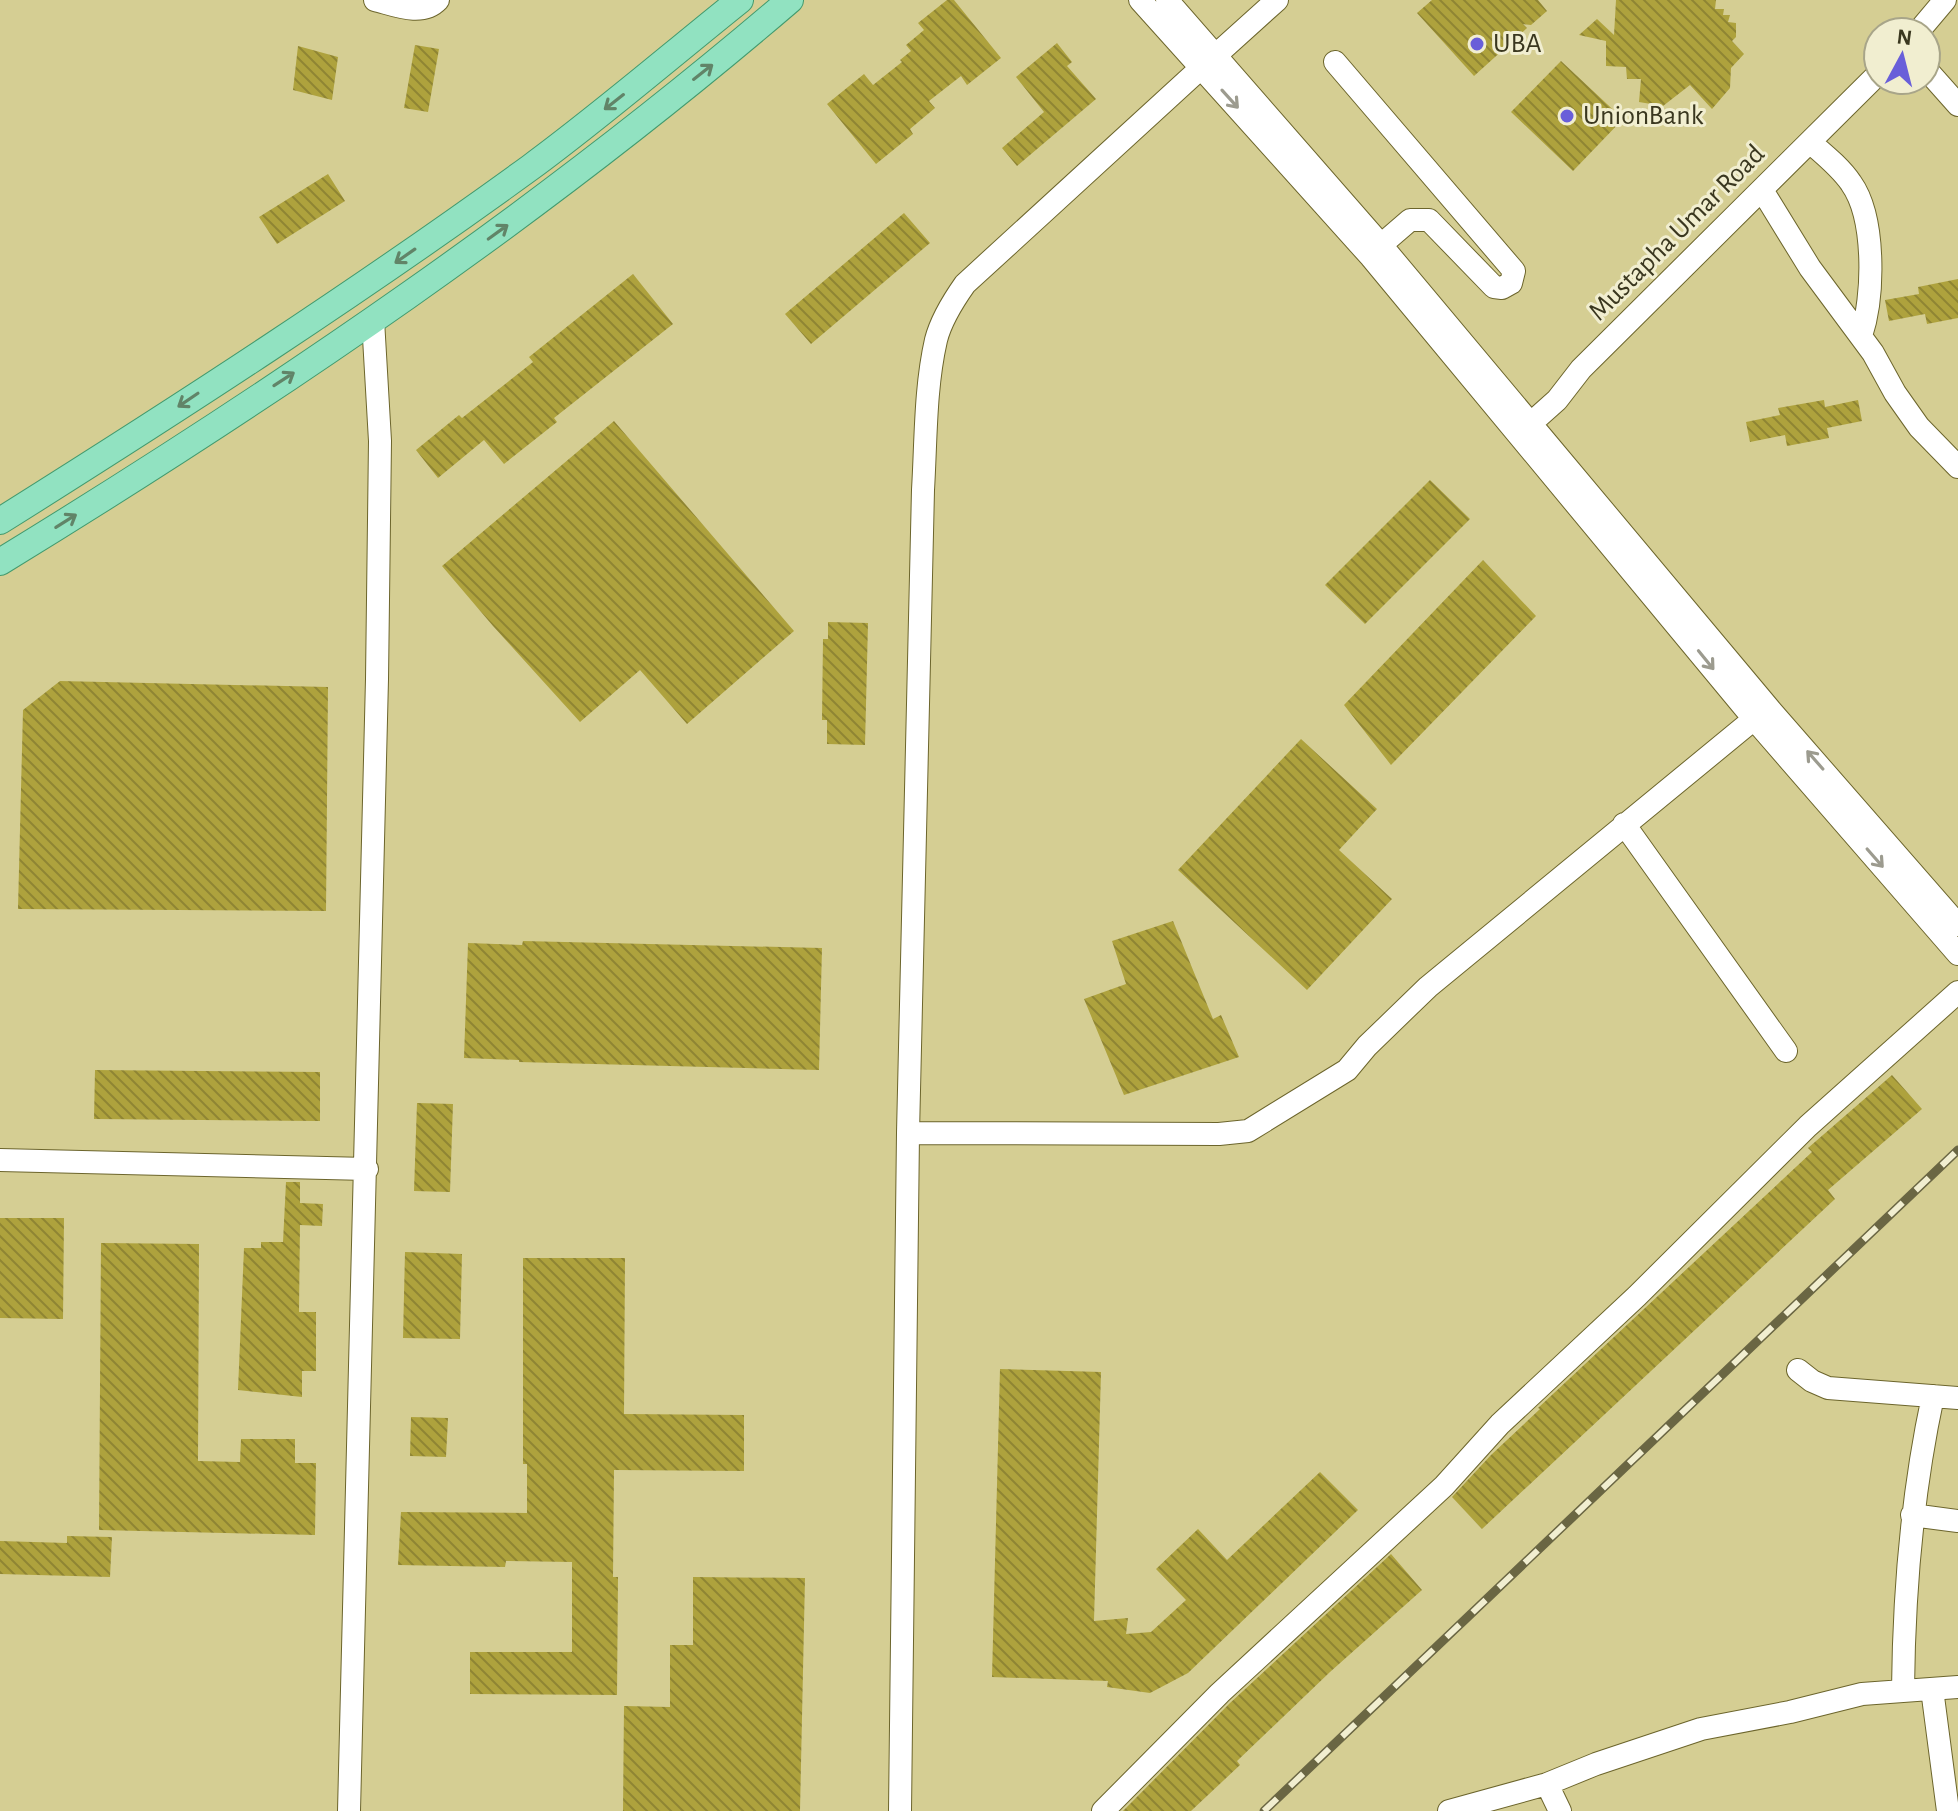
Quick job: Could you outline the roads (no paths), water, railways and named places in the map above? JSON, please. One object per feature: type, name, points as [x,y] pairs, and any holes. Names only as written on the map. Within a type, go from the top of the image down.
[{"type":"main road","points":[[0,521],[113,450],[428,240],[595,117],[740,0]]},
{"type":"main road","points":[[0,562],[80,513],[373,320],[575,176],[790,0]]},
{"type":"street","points":[[375,0],[416,9],[431,7],[438,0]]},
{"type":"street","points":[[1140,0],[1209,61],[1381,245],[1754,719],[1958,954]]},
{"type":"street","points":[[1167,0],[1209,61],[1371,257],[1958,925]]},
{"type":"street","points":[[900,1811],[908,1133],[923,490],[930,384],[937,338],[965,284],[1277,0]]},
{"type":"street","points":[[1932,16],[1945,0]]},
{"type":"street","points":[[1335,62],[1514,271],[1511,283],[1502,288],[1494,287],[1429,220],[1410,220],[1381,245]]},
{"type":"street","points":[[1942,87],[1958,105]]},
{"type":"street","name":"Mustapha Umar Road","points":[[1525,429],[1557,400],[1581,369],[1862,90]]},
{"type":"street","points":[[1811,143],[1851,183],[1862,203],[1867,236],[1869,293],[1861,336]]},
{"type":"street","points":[[1762,190],[1810,268],[1861,336],[1919,427],[1958,467]]},
{"type":"street","points":[[349,1811],[367,1169],[380,441],[373,320]]},
{"type":"street","points":[[908,1133],[1219,1134],[1248,1131],[1347,1070],[1367,1046],[1428,987],[1754,719]]},
{"type":"street","points":[[1624,824],[1786,1051]]},
{"type":"street","points":[[1103,1811],[1220,1693],[1444,1486],[1500,1424],[1637,1296],[1808,1126],[1958,992]]},
{"type":"street","points":[[0,1160],[367,1169]]},
{"type":"street","points":[[1798,1370],[1828,1388],[1958,1398]]},
{"type":"street","points":[[1903,1689],[1903,1641],[1912,1515],[1933,1396]]},
{"type":"street","points":[[1912,1515],[1958,1521]]},
{"type":"street","points":[[1457,1810],[1547,1784],[1695,1730],[1790,1712],[1862,1694],[1958,1687]]},
{"type":"street","points":[[1932,1689],[1948,1811]]},
{"type":"street","points":[[1547,1784],[1560,1811]]},
{"type":"railway","points":[[1264,1811],[1958,1150]]},
{"type":"place","name":"UBA","points":[[1477,44]]},
{"type":"place","name":"UnionBank","points":[[1567,116]]}]
